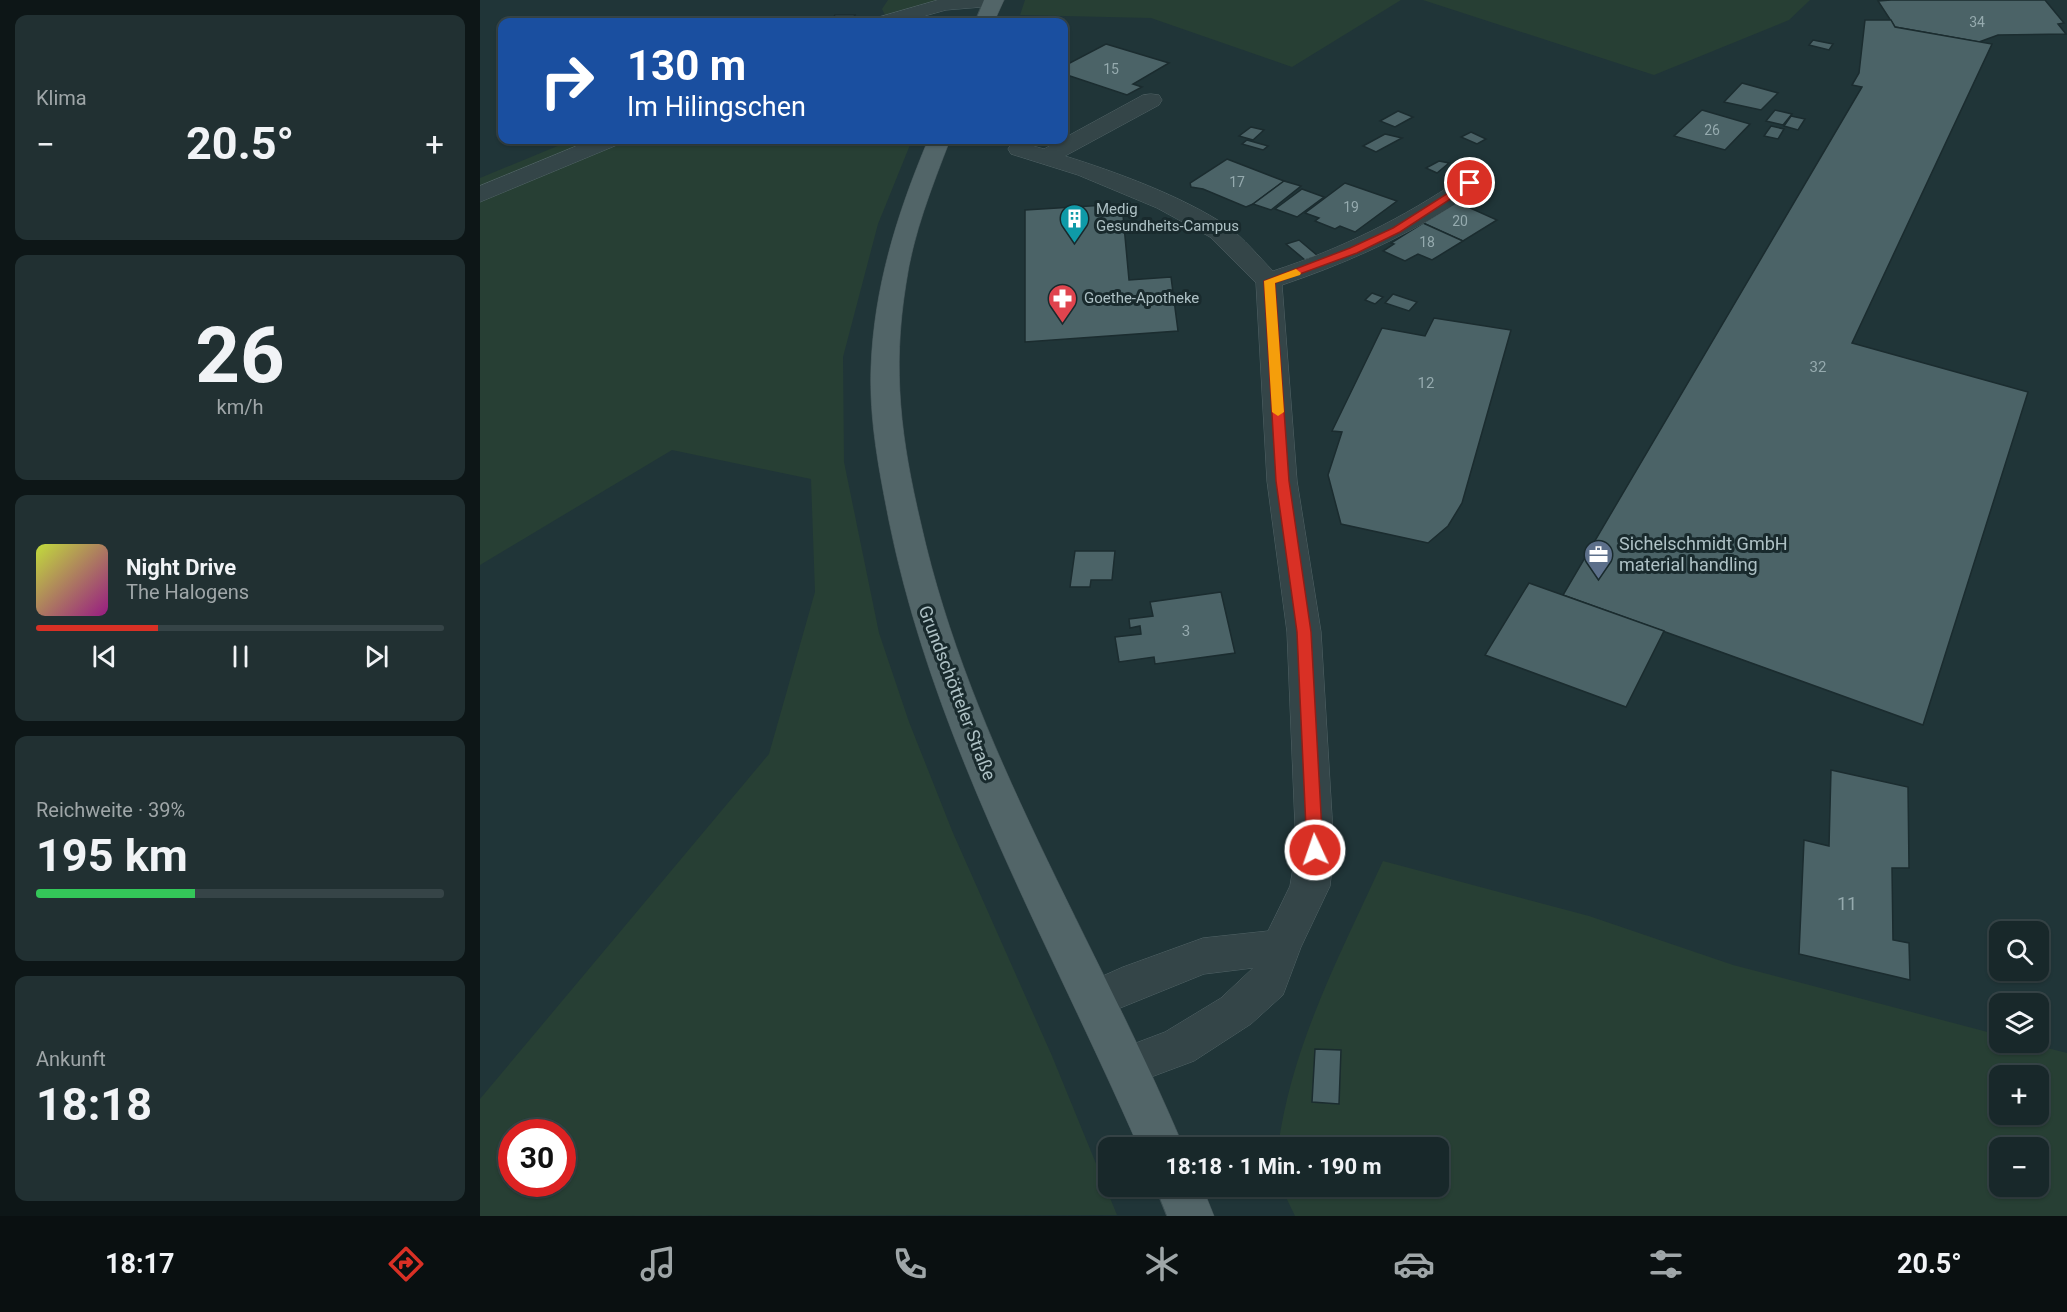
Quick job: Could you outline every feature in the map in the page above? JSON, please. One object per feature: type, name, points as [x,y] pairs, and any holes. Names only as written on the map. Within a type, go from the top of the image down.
[{"type":"main road","points":[[987,18],[994,0]]},
{"type":"main road","name":"Grundschötteler Straße","points":[[938,144],[909,223],[890,302],[887,346],[887,419],[904,527],[921,598],[945,668],[1010,829],[1127,1066],[1157,1137]]},
{"type":"main road","points":[[1183,1197],[1191,1216]]},
{"type":"street","points":[[891,18],[945,4],[994,0]]},
{"type":"street","points":[[1047,158],[1151,100]]},
{"type":"street","points":[[480,195],[600,144]]},
{"type":"street","points":[[1018,148],[1086,170],[1166,203],[1219,232],[1269,281],[1282,481],[1304,632],[1315,850],[1310,885],[1281,947],[1268,982],[1236,1011],[1179,1047],[1127,1066]]},
{"type":"street","points":[[1269,281],[1353,251],[1397,230],[1470,183]]},
{"type":"street","points":[[1093,1000],[1138,980],[1203,956],[1281,947]]},
{"type":"green space","points":[[888,0],[942,0],[885,15],[882,9]]},
{"type":"green space","points":[[1025,0],[1401,0],[1292,67],[1151,18],[1020,15]]},
{"type":"green space","points":[[1423,0],[1810,0],[1789,20],[1654,75]]},
{"type":"green space","points":[[562,144],[592,144],[480,191],[480,178]]},
{"type":"green space","points":[[607,144],[910,144],[878,224],[843,357],[844,462],[879,633],[909,722],[953,833],[1052,1056],[1098,1169],[1098,1197],[1110,1197],[1117,1215],[480,1216],[480,1099],[769,754],[815,592],[811,479],[672,450],[480,565],[480,198]]},
{"type":"green space","points":[[1383,861],[1589,916],[1733,965],[1989,1032],[1989,1053],[2049,1053],[2049,1048],[2067,1053],[2067,1216],[1295,1216],[1286,1197],[1449,1197],[1449,1137],[1280,1137],[1294,1073],[1335,965]]},
{"type":"building","points":[[2045,0],[2064,23],[2058,24],[2066,34],[1998,35],[1979,42],[1895,27],[1878,1]]},
{"type":"building","points":[[835,15],[855,15],[853,18],[833,18]]},
{"type":"building","points":[[1865,20],[1891,20],[1895,27],[1992,44],[1852,343],[2028,392],[1923,725],[1563,595],[1862,87],[1852,85],[1859,73]]},
{"type":"building","points":[[1813,40],[1833,44],[1829,50],[1809,45]]},
{"type":"building","points":[[1106,44],[1169,63],[1133,84],[1142,87],[1127,95],[1068,75],[1068,62]]},
{"type":"building","points":[[1742,83],[1778,93],[1761,110],[1724,102]]},
{"type":"building","points":[[1702,110],[1750,124],[1725,150],[1674,136]]},
{"type":"building","points":[[1775,110],[1792,114],[1783,125],[1766,121]]},
{"type":"building","points":[[1398,111],[1413,117],[1395,127],[1380,121]]},
{"type":"building","points":[[1791,116],[1805,119],[1798,130],[1784,126]]},
{"type":"building","points":[[1771,126],[1784,129],[1778,139],[1764,136]]},
{"type":"building","points":[[1251,127],[1264,130],[1253,140],[1239,136]]},
{"type":"building","points":[[1471,132],[1486,139],[1477,144],[1461,137]]},
{"type":"building","points":[[1385,134],[1402,138],[1376,152],[1363,146]]},
{"type":"building","points":[[1247,140],[1268,146],[1263,150],[1242,144]]},
{"type":"building","points":[[1227,159],[1284,181],[1246,207],[1203,189],[1191,187],[1190,183]]},
{"type":"building","points":[[1439,161],[1449,163],[1437,173],[1426,168]]},
{"type":"building","points":[[1284,181],[1301,186],[1271,210],[1253,204]]},
{"type":"building","points":[[1345,183],[1397,201],[1355,232],[1340,226],[1335,229],[1315,221],[1319,218],[1305,213]]},
{"type":"building","points":[[1302,189],[1324,197],[1297,217],[1275,209]]},
{"type":"building","points":[[1457,202],[1497,220],[1463,241],[1423,223]]},
{"type":"building","name":"Medig Gesundheits-Campus","points":[[1122,204],[1129,280],[1171,277],[1178,331],[1025,342],[1025,210]]},
{"type":"building","points":[[1423,223],[1463,241],[1432,260],[1418,254],[1405,261],[1383,251],[1394,244],[1391,243]]},
{"type":"building","points":[[1299,240],[1318,256],[1305,260],[1286,244]]},
{"type":"building","points":[[1372,293],[1383,297],[1375,304],[1365,300]]},
{"type":"building","points":[[1393,294],[1417,302],[1409,311],[1385,303]]},
{"type":"building","points":[[1434,318],[1511,330],[1462,503],[1448,526],[1428,543],[1341,524],[1328,475],[1342,432],[1332,431],[1382,328],[1425,336]]},
{"type":"building","points":[[1075,551],[1115,551],[1112,580],[1091,580],[1090,587],[1070,587]]},
{"type":"building","points":[[1529,583],[1664,631],[1626,707],[1485,655]]},
{"type":"building","points":[[1221,592],[1235,653],[1155,664],[1154,657],[1119,662],[1115,637],[1141,634],[1140,626],[1130,628],[1129,619],[1153,616],[1150,602]]},
{"type":"building","points":[[1831,770],[1908,787],[1909,868],[1892,868],[1893,940],[1909,943],[1910,980],[1799,954],[1804,840],[1829,846]]},
{"type":"building","points":[[1315,1049],[1341,1050],[1339,1104],[1312,1102]]},
{"type":"slow traffic","points":[[1278,412],[1269,281],[1296,273]]},
{"type":"place","name":"Medig Gesundheits-Campus","points":[[1075,244]]},
{"type":"place","name":"Goethe-Apotheke","points":[[1063,324]]},
{"type":"place","name":"Sichelschmidt GmbH material handling","points":[[1598,580]]},
{"type":"route","points":[[1315,850],[1304,632],[1282,481],[1269,281],[1353,251],[1397,230],[1470,183]]}]
